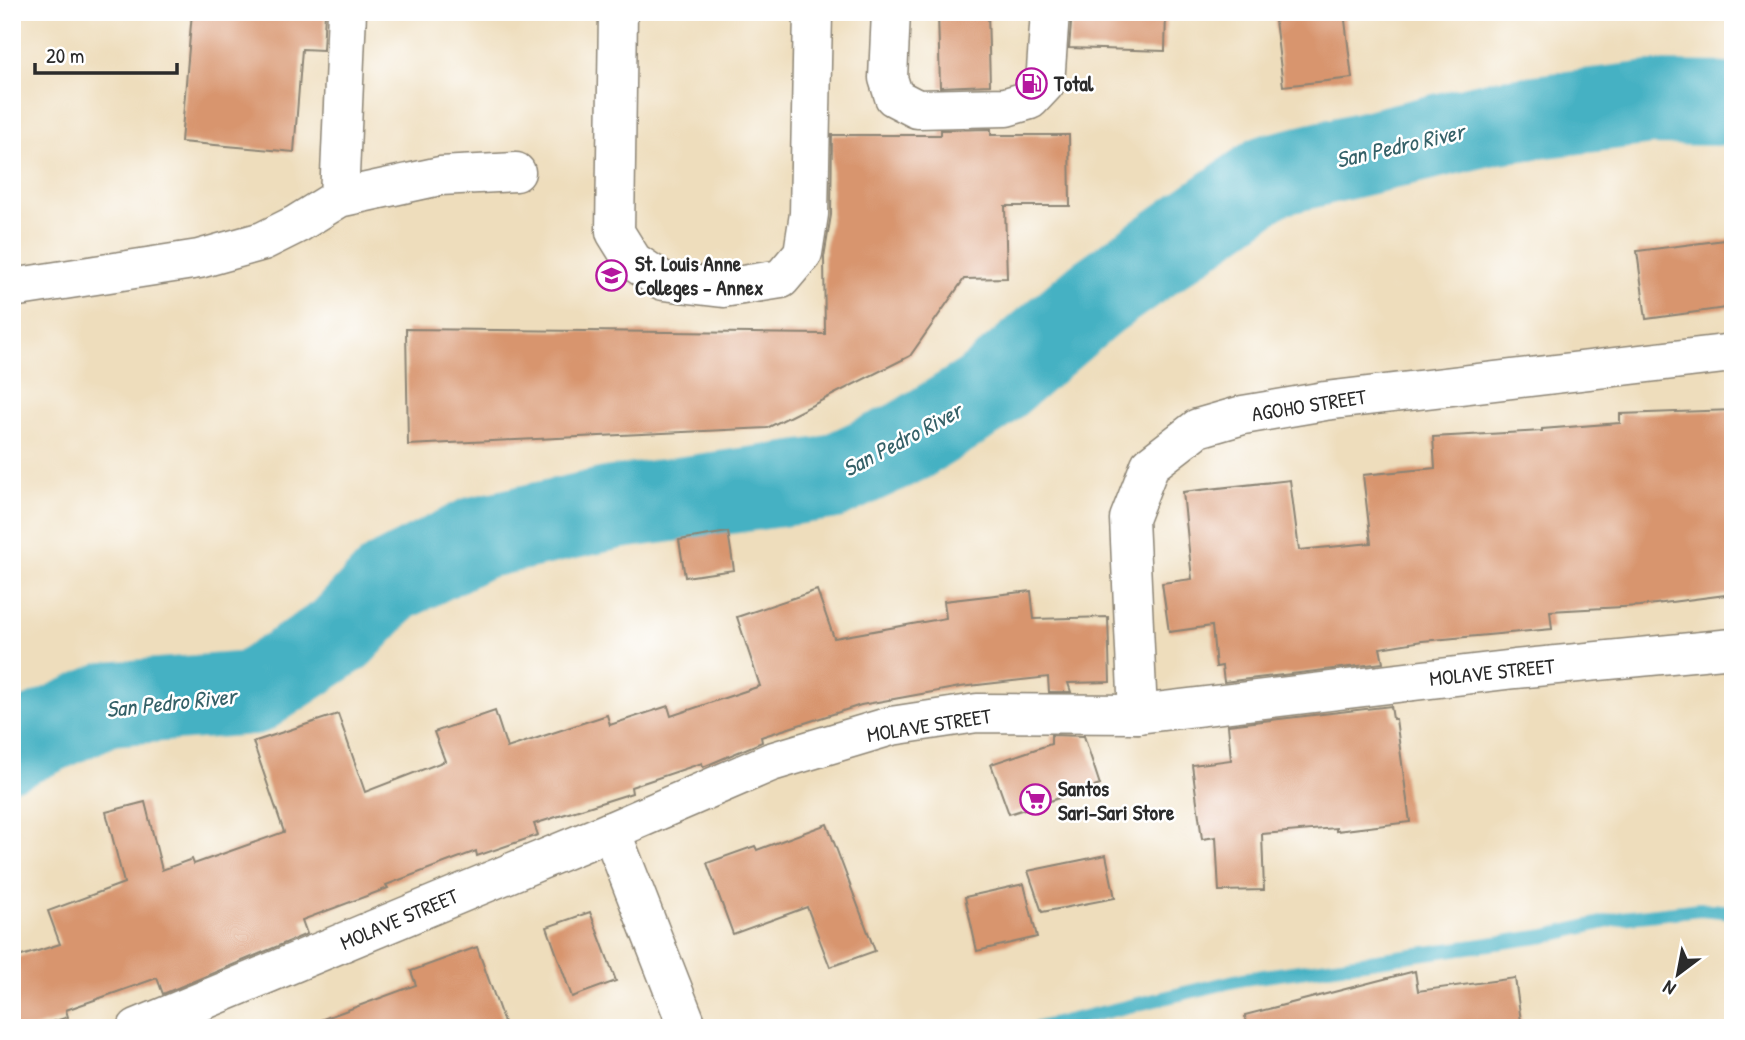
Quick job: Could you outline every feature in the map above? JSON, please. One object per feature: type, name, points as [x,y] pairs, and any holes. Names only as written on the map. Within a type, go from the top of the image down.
[{"type":"street","points":[[339,198],[346,12]]},
{"type":"street","points":[[618,12],[615,232],[633,261],[663,281],[723,288],[781,279],[803,253],[809,214],[813,12]]},
{"type":"street","points":[[891,12],[888,78],[894,97],[917,109],[1006,107],[1030,100],[1045,84],[1050,12]]},
{"type":"street","points":[[12,288],[199,258],[262,241],[297,224],[339,198],[440,176],[516,172]]},
{"type":"street","name":"AGOHO STREET","points":[[1138,713],[1129,519],[1150,465],[1198,428],[1243,415],[1325,401],[1733,353]]},
{"type":"street","name":"MOLAVE STREET","points":[[137,1028],[771,762],[891,726],[977,713],[1138,713],[1516,669],[1733,648]]},
{"type":"street","points":[[611,831],[688,1028]]},
{"type":"building","points":[[192,12],[325,12],[323,50],[302,49],[294,152],[181,142]]},
{"type":"building","points":[[938,12],[988,12],[990,85],[940,87]]},
{"type":"building","points":[[1072,12],[1166,12],[1165,51],[1069,48]]},
{"type":"building","points":[[1274,12],[1344,12],[1352,78],[1283,86]]},
{"type":"building","points":[[991,129],[991,135],[1069,135],[1070,206],[1005,206],[1007,278],[964,279],[910,356],[767,428],[408,445],[406,329],[825,334],[824,257],[831,215],[832,135],[941,135],[941,130]]},
{"type":"building","points":[[1733,239],[1733,307],[1646,319],[1637,251]]},
{"type":"building","points":[[1733,410],[1733,594],[1640,606],[1550,611],[1552,629],[1422,641],[1380,648],[1383,663],[1224,682],[1222,666],[1216,667],[1212,626],[1169,632],[1162,583],[1192,579],[1183,492],[1290,480],[1299,550],[1371,543],[1363,475],[1435,468],[1433,437],[1542,431],[1620,423],[1620,414]]},
{"type":"building","points":[[728,532],[734,570],[685,577],[679,540]]},
{"type":"building","points":[[817,590],[834,638],[946,618],[944,601],[1031,591],[1034,619],[1108,617],[1110,682],[1068,683],[1071,692],[1049,692],[1048,677],[960,687],[861,705],[761,737],[762,742],[703,767],[702,763],[631,787],[632,793],[534,824],[538,835],[477,856],[476,851],[386,885],[388,888],[302,920],[307,934],[163,994],[157,978],[66,1010],[68,1017],[33,1028],[12,1028],[12,959],[60,944],[48,911],[124,883],[106,812],[145,802],[162,870],[192,859],[194,864],[284,832],[253,742],[338,714],[365,792],[445,761],[434,732],[495,711],[507,748],[607,715],[610,725],[668,706],[671,716],[760,686],[737,617]]},
{"type":"building","points":[[1391,706],[1393,719],[1396,719],[1410,822],[1336,831],[1336,828],[1262,834],[1264,890],[1219,891],[1216,837],[1202,839],[1192,765],[1231,760],[1228,725]]},
{"type":"building","points":[[1051,735],[1084,736],[1100,785],[1009,814],[991,764],[1051,744]]},
{"type":"building","points":[[827,824],[875,951],[830,967],[807,907],[733,934],[707,863],[755,846],[757,850]]},
{"type":"building","points":[[1106,855],[1115,898],[1042,912],[1028,871]]},
{"type":"building","points":[[1024,884],[1037,937],[977,951],[965,897]]},
{"type":"building","points":[[590,912],[616,981],[572,997],[547,927]]},
{"type":"building","points":[[477,947],[506,1028],[313,1028],[312,1023],[416,985],[411,971]]},
{"type":"building","points":[[1415,971],[1418,991],[1515,978],[1522,1028],[1246,1028],[1245,1015]]},
{"type":"waterway","name":"San Pedro River","points":[[12,748],[107,704],[252,693],[341,634],[389,583],[477,538],[613,508],[830,478],[909,441],[983,395],[1096,298],[1269,176],[1496,122],[1651,103],[1733,104]]},
{"type":"waterway","points":[[1038,1028],[1243,979],[1546,936],[1622,918],[1700,909],[1733,912]]},
{"type":"place","name":"Total","points":[[1031,83]]},
{"type":"place","name":"St. Louis Anne Colleges - Annex","points":[[612,275]]},
{"type":"place","name":"Santos Sari-Sari Store","points":[[1035,800]]}]
